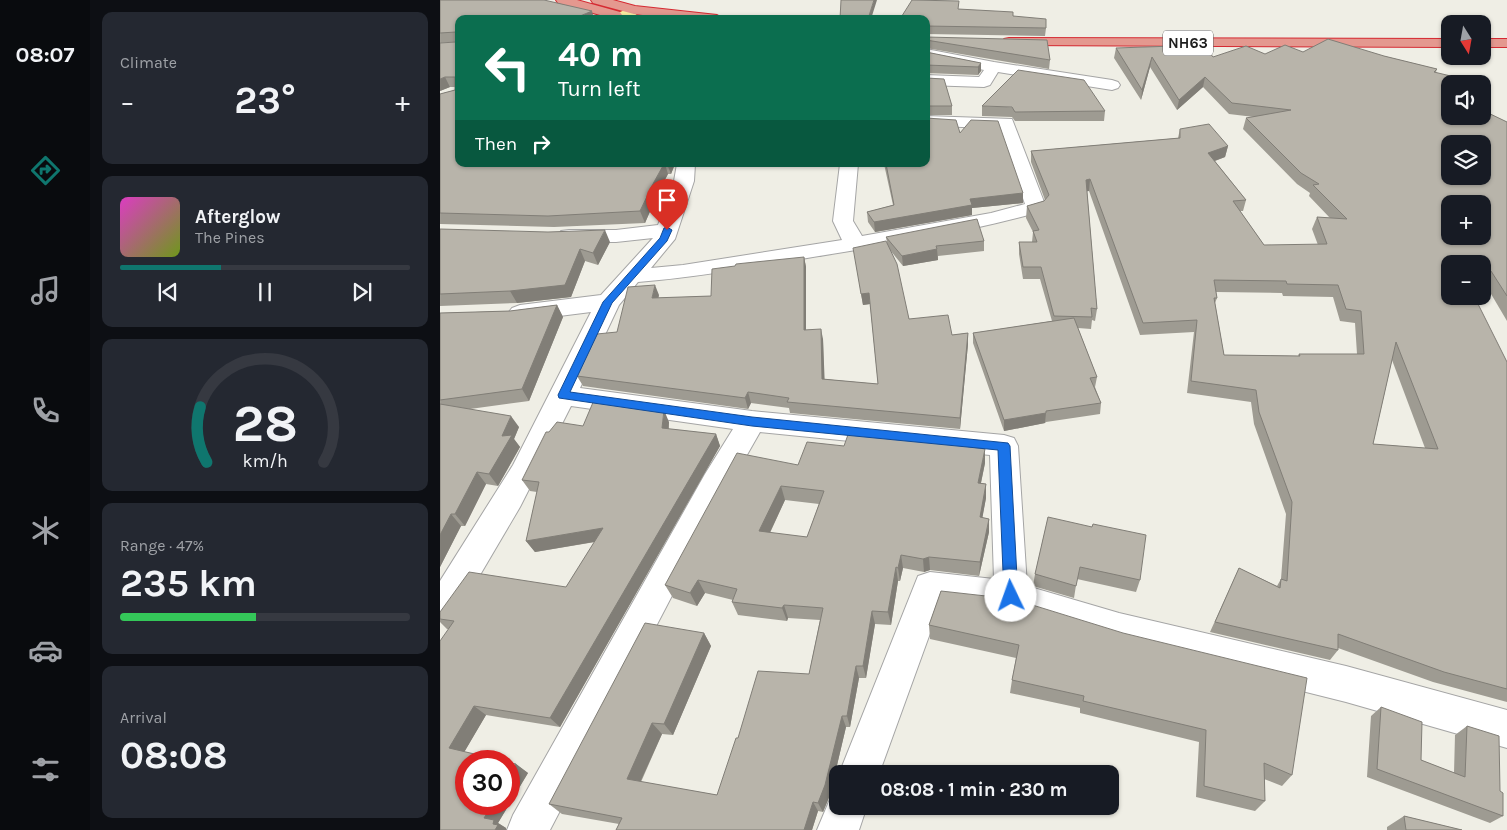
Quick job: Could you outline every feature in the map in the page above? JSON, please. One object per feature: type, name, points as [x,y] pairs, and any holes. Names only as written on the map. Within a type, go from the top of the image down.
[{"type":"highway","points":[[563,0],[609,15]]},
{"type":"highway","points":[[598,0],[635,14],[651,15]]},
{"type":"highway","name":"NH63","points":[[994,42],[1441,43]]},
{"type":"highway","points":[[1491,43],[1507,43]]},
{"type":"street","points":[[930,54],[994,68],[1112,86]]},
{"type":"street","points":[[930,80],[984,82],[994,68]]},
{"type":"street","points":[[633,276],[683,272],[855,244],[992,219],[1036,208],[1006,123],[930,120]]},
{"type":"street","points":[[440,599],[448,598],[477,554],[535,452],[608,302],[664,239],[684,181],[686,167]]},
{"type":"street","points":[[849,167],[843,221],[855,244]]},
{"type":"street","points":[[552,237],[616,236],[667,230]]},
{"type":"street","points":[[498,314],[608,302]]},
{"type":"street","points":[[563,395],[752,421],[1004,446],[1011,596]]},
{"type":"street","points":[[528,830],[716,482],[752,421]]},
{"type":"street","points":[[862,765],[930,587],[1011,596],[1119,629],[1346,684],[1507,729]]},
{"type":"street","points":[[838,830],[844,815]]},
{"type":"building","points":[[440,0],[544,0],[592,11],[582,15],[455,15],[455,32],[440,33]]},
{"type":"building","points":[[841,0],[874,0],[869,15],[840,15]]},
{"type":"building","points":[[912,0],[959,1],[958,9],[1013,12],[1013,16],[1046,19],[1046,28],[930,26],[930,15],[903,15]]},
{"type":"building","points":[[930,37],[1047,40],[1050,60],[930,41]]},
{"type":"building","points":[[1328,39],[1384,56],[1437,69],[1434,72],[1446,75],[1441,75],[1441,125],[1491,125],[1491,114],[1507,122],[1507,296],[1491,271],[1491,255],[1441,255],[1441,305],[1478,305],[1507,362],[1507,689],[1444,672],[1338,634],[1338,650],[1215,622],[1239,568],[1280,588],[1281,579],[1287,581],[1292,502],[1259,412],[1256,390],[1191,381],[1197,320],[1143,323],[1090,179],[1086,180],[1097,309],[1091,308],[1092,317],[1054,316],[1041,267],[1023,267],[1019,242],[1037,242],[1033,231],[1039,230],[1027,206],[1044,201],[1049,195],[1031,151],[1180,138],[1180,129],[1209,124],[1228,146],[1208,153],[1246,200],[1233,201],[1264,245],[1327,244],[1317,217],[1347,219],[1313,185],[1319,184],[1301,173],[1246,118],[1291,110],[1232,103],[1205,77],[1179,100],[1152,57],[1142,90],[1116,48],[1204,45],[1213,57],[1246,46],[1265,54],[1285,45],[1303,52]],"holes":[[[1214,280],[1286,281],[1287,284],[1338,285],[1346,309],[1361,311],[1364,354],[1299,354],[1300,356],[1224,355],[1214,298],[1217,298]],[[1396,342],[1438,449],[1373,444]]]},
{"type":"building","points":[[455,42],[455,77],[440,79],[440,43]]},
{"type":"building","points":[[930,53],[981,63],[978,67],[930,65]]},
{"type":"building","points":[[1018,70],[1084,80],[1105,111],[1015,112],[1012,107],[982,106]]},
{"type":"building","points":[[930,78],[944,79],[952,106],[930,106]]},
{"type":"building","points":[[455,90],[455,167],[662,167],[640,211],[548,216],[440,213],[440,94]]},
{"type":"building","points":[[930,118],[956,120],[960,133],[971,120],[998,121],[1023,193],[970,199],[972,205],[874,222],[867,212],[894,205],[887,167],[930,167]]},
{"type":"building","points":[[977,219],[984,241],[936,246],[937,249],[902,256],[886,237]]},
{"type":"building","points":[[440,229],[548,232],[605,230],[593,253],[580,249],[565,285],[510,291],[440,294]]},
{"type":"building","points":[[886,241],[897,264],[909,319],[948,315],[952,335],[968,333],[960,418],[787,402],[789,398],[748,392],[745,398],[577,376],[597,334],[617,332],[628,287],[655,285],[652,298],[711,296],[712,269],[735,266],[736,264],[804,257],[804,330],[821,329],[822,379],[878,384],[869,293],[861,294],[853,248]]},
{"type":"building","points":[[557,305],[522,389],[440,400],[440,313],[510,311]]},
{"type":"building","points":[[1074,318],[1097,377],[1090,378],[1101,403],[1046,411],[1046,413],[1004,420],[973,333]]},
{"type":"building","points":[[594,400],[664,410],[662,428],[716,434],[550,718],[474,706],[449,748],[457,750],[455,750],[455,815],[486,815],[484,818],[494,820],[493,824],[498,825],[495,830],[440,830],[440,641],[454,621],[440,619],[440,612],[469,572],[566,587],[603,528],[526,541],[539,482],[522,480],[546,432],[549,432],[557,422],[583,426]]},
{"type":"building","points":[[440,404],[511,416],[502,436],[512,435],[489,474],[477,472],[455,514],[451,514],[440,535]]},
{"type":"building","points":[[850,429],[957,439],[957,445],[985,449],[978,483],[986,484],[980,517],[989,519],[980,562],[929,557],[923,559],[901,555],[898,568],[896,567],[888,612],[872,611],[863,666],[856,666],[847,716],[842,716],[825,785],[818,803],[813,802],[804,830],[616,830],[622,818],[549,804],[645,623],[704,633],[664,724],[652,723],[627,779],[717,795],[736,738],[738,738],[758,671],[809,674],[823,608],[784,605],[782,608],[732,602],[737,589],[698,580],[690,593],[665,585],[737,453],[798,465],[807,442],[844,446]],"holes":[[[781,486],[824,491],[807,537],[759,531]]]},
{"type":"building","points":[[1048,517],[1092,527],[1093,524],[1146,535],[1140,580],[1080,567],[1076,586],[1035,574]]},
{"type":"building","points":[[941,591],[1013,599],[1123,633],[1307,678],[1292,775],[1264,763],[1265,801],[1204,786],[1206,730],[1083,701],[1084,696],[1012,680],[1019,645],[929,625]]},
{"type":"building","points":[[1381,707],[1422,722],[1421,760],[1465,777],[1467,726],[1499,736],[1500,791],[1503,793],[1503,816],[1377,769]]},
{"type":"building","points":[[1404,816],[1462,830],[1406,830]]},
{"type":"route","points":[[667,230],[664,239],[608,302],[563,395],[752,421],[1004,446],[1011,596]]}]
